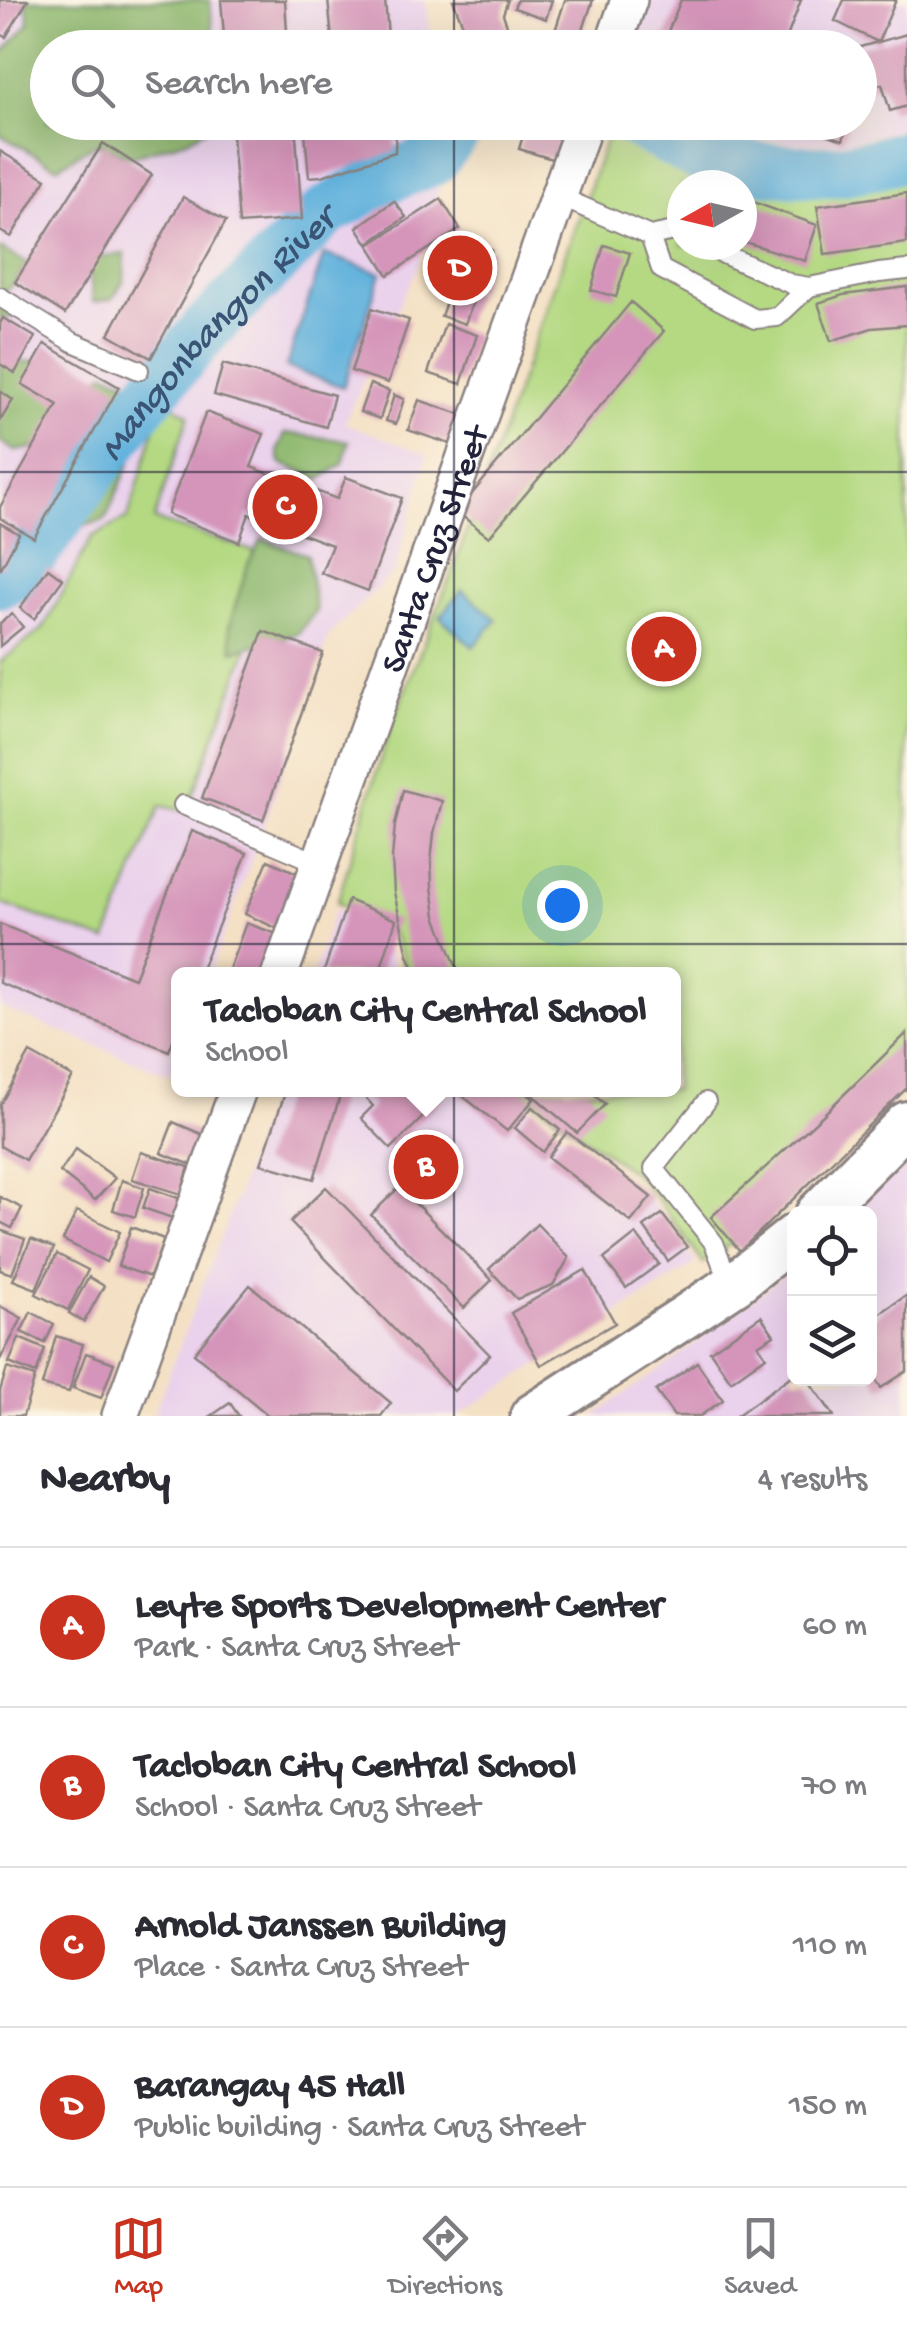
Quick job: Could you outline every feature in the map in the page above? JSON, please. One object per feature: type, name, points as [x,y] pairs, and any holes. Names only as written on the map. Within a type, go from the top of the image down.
[{"type":"street","points":[[618,30],[629,0]]},
{"type":"street","name":"Santa Cruz Street","points":[[283,967],[578,140]]},
{"type":"street","points":[[120,1416],[235,1097]]},
{"type":"street","points":[[825,1206],[907,1124]]},
{"type":"street","points":[[532,1416],[736,1282],[787,1242]]},
{"type":"lane","points":[[558,196],[650,236],[667,233]]},
{"type":"lane","points":[[650,236],[661,270],[755,319],[777,317],[809,287]]},
{"type":"lane","points":[[737,260],[791,284],[809,287],[907,270]]},
{"type":"lane","points":[[0,297],[74,342],[139,370]]},
{"type":"lane","points":[[182,805],[321,864]]},
{"type":"lane","points":[[706,1102],[654,1168],[714,1244],[722,1264],[736,1282]]},
{"type":"shaded area","points":[[0,0],[425,0],[429,30],[30,30],[30,140],[444,140],[447,157],[418,266],[344,423],[428,455],[395,571],[329,635],[212,967],[171,967],[171,1076],[0,1007]]},
{"type":"shaded area","points":[[647,0],[907,0],[907,127],[877,135],[877,30],[636,30]]},
{"type":"shaded area","points":[[772,140],[857,140],[841,144]]},
{"type":"shaded area","points":[[335,909],[377,929],[393,967],[315,967]]},
{"type":"shaded area","points":[[271,1097],[515,1097],[653,1203],[696,1263],[458,1416],[153,1416]]},
{"type":"shaded area","points":[[907,1156],[907,1416],[593,1416],[787,1272],[787,1386],[877,1386],[877,1206],[857,1206]]},
{"type":"green space","points":[[26,0],[210,0],[213,30],[30,30],[30,140],[187,140],[129,157],[103,144],[94,145],[57,167],[0,135],[0,56],[29,23]]},
{"type":"green space","points":[[606,140],[638,140],[700,164],[813,175],[907,156],[907,1082],[739,1238],[703,1263],[634,1173],[528,1097],[681,1097],[681,967],[405,967],[386,922],[337,903],[390,728],[453,570]]},
{"type":"green space","points":[[0,248],[27,263],[3,293],[16,315],[0,320]]},
{"type":"green space","points":[[125,254],[124,280],[112,299],[93,302],[89,263],[92,258]]},
{"type":"green space","points":[[39,360],[74,388],[55,445],[15,451],[0,441],[0,365]]},
{"type":"green space","points":[[106,373],[150,389],[144,431],[105,520],[58,533],[69,451],[91,382]]},
{"type":"green space","points":[[173,405],[189,415],[154,520],[263,554],[246,606],[247,650],[187,811],[160,806],[106,941],[0,903],[0,662],[43,629],[92,537],[128,518],[161,407]]},
{"type":"green space","points":[[285,433],[349,441],[343,464],[320,479],[280,463],[278,450]]},
{"type":"green space","points":[[262,539],[307,555],[316,611],[298,634],[233,651],[229,626],[248,564]]},
{"type":"water","points":[[324,254],[381,273],[343,387],[286,367]]},
{"type":"water","points":[[462,590],[497,620],[473,647],[440,617]]},
{"type":"building","points":[[0,0],[28,0],[6,37],[0,34]]},
{"type":"building","points":[[221,0],[285,0],[287,30],[224,30]]},
{"type":"building","points":[[328,0],[385,0],[388,30],[331,30]]},
{"type":"building","points":[[453,0],[508,0],[503,14],[509,30],[465,30]]},
{"type":"building","points":[[517,0],[552,0],[546,19],[514,8]]},
{"type":"building","points":[[565,0],[593,0],[583,30],[555,30]]},
{"type":"building","points":[[681,0],[801,0],[790,30],[668,30]]},
{"type":"building","points":[[844,0],[896,0],[878,42],[877,30],[853,30],[835,21]]},
{"type":"building","points":[[907,34],[907,106],[890,111],[882,84],[877,85],[877,42]]},
{"type":"building","points":[[232,140],[296,140],[302,219],[239,224]]},
{"type":"building","points":[[306,140],[395,140],[395,152],[309,177]]},
{"type":"building","points":[[522,140],[560,140],[555,160],[519,149]]},
{"type":"building","points":[[103,143],[152,175],[65,314],[15,282]]},
{"type":"building","points":[[0,151],[46,179],[11,237],[0,231]]},
{"type":"building","points":[[907,193],[907,243],[825,254],[817,206]]},
{"type":"building","points":[[183,197],[226,221],[151,358],[109,334]]},
{"type":"building","points":[[441,199],[460,229],[388,275],[369,245]]},
{"type":"building","points":[[394,201],[406,217],[368,244],[357,227]]},
{"type":"building","points":[[757,203],[817,225],[805,261],[757,246]]},
{"type":"building","points":[[462,240],[492,250],[478,291],[432,275],[439,256],[455,261]]},
{"type":"building","points":[[604,245],[630,253],[616,297],[591,290]]},
{"type":"building","points":[[452,285],[476,293],[465,324],[441,316]]},
{"type":"building","points":[[907,287],[907,325],[872,328],[831,341],[818,303],[843,295]]},
{"type":"building","points":[[631,302],[664,331],[489,537],[457,512]]},
{"type":"building","points":[[372,308],[409,320],[388,383],[351,371]]},
{"type":"building","points":[[3,318],[35,337],[15,373],[0,364]]},
{"type":"building","points":[[445,324],[477,335],[461,384],[428,373]]},
{"type":"building","points":[[45,344],[119,387],[34,538],[0,518],[0,507],[58,405],[22,384]]},
{"type":"building","points":[[223,364],[334,395],[326,427],[214,395]]},
{"type":"building","points":[[370,384],[389,391],[380,419],[360,412]]},
{"type":"building","points":[[0,391],[13,400],[0,421]]},
{"type":"building","points":[[394,395],[404,399],[396,424],[386,421]]},
{"type":"building","points":[[419,400],[463,415],[453,445],[408,430]]},
{"type":"building","points":[[206,412],[264,434],[251,467],[337,499],[346,477],[402,498],[368,591],[321,573],[332,545],[249,514],[239,542],[167,514]]},
{"type":"building","points":[[0,523],[19,534],[0,570]]},
{"type":"building","points":[[48,568],[63,579],[34,619],[20,608]]},
{"type":"building","points":[[12,614],[23,627],[0,646],[0,623]]},
{"type":"building","points":[[263,631],[323,653],[263,820],[202,798]]},
{"type":"building","points":[[403,790],[442,801],[434,833],[432,887],[436,916],[457,967],[413,967],[394,892],[395,825]]},
{"type":"building","points":[[192,831],[247,853],[202,967],[171,967],[169,1051],[0,983],[0,924],[134,978]]},
{"type":"building","points":[[268,860],[299,874],[276,928],[245,914]]},
{"type":"building","points":[[348,900],[396,920],[381,967],[325,967]]},
{"type":"building","points":[[246,923],[277,934],[265,967],[230,967]]},
{"type":"building","points":[[907,1033],[907,1088],[740,1251],[711,1217]]},
{"type":"building","points":[[30,1053],[73,1077],[25,1160],[0,1146],[0,1105]]},
{"type":"building","points":[[284,1097],[340,1097],[314,1179],[261,1164]]},
{"type":"building","points":[[365,1097],[443,1097],[391,1149],[361,1118],[373,1106]]},
{"type":"building","points":[[464,1097],[534,1099],[507,1131]]},
{"type":"building","points":[[535,1097],[596,1097],[605,1104],[577,1133]]},
{"type":"building","points":[[532,1107],[560,1130],[543,1152],[515,1128]]},
{"type":"building","points":[[173,1122],[206,1136],[194,1166],[161,1153]]},
{"type":"building","points":[[567,1132],[651,1197],[631,1222],[548,1157]]},
{"type":"building","points":[[76,1149],[115,1178],[95,1200],[60,1172]]},
{"type":"building","points":[[141,1152],[189,1167],[181,1194],[132,1179]]},
{"type":"building","points":[[122,1180],[144,1188],[135,1217],[113,1210]]},
{"type":"building","points":[[326,1187],[490,1355],[454,1391],[290,1222]]},
{"type":"building","points":[[399,1187],[492,1280],[464,1308],[371,1215]]},
{"type":"building","points":[[150,1188],[181,1199],[175,1219],[143,1208]]},
{"type":"building","points":[[0,1197],[22,1208],[12,1228],[0,1222]]},
{"type":"building","points":[[77,1211],[120,1232],[106,1262],[63,1240]]},
{"type":"building","points":[[662,1214],[687,1247],[668,1261],[644,1227]]},
{"type":"building","points":[[537,1224],[569,1258],[553,1285],[517,1299],[489,1269]]},
{"type":"building","points":[[131,1227],[164,1239],[150,1277],[118,1266]]},
{"type":"building","points":[[0,1230],[25,1239],[12,1274],[0,1270]]},
{"type":"building","points":[[636,1234],[659,1264],[626,1288],[604,1259]]},
{"type":"building","points":[[31,1239],[54,1248],[36,1289],[13,1280]]},
{"type":"building","points":[[57,1254],[88,1270],[68,1310],[36,1294]]},
{"type":"building","points":[[585,1270],[615,1323],[541,1365],[511,1313]]},
{"type":"building","points":[[89,1277],[104,1286],[84,1322],[69,1313]]},
{"type":"building","points":[[250,1285],[391,1403],[381,1416],[269,1416],[194,1353]]},
{"type":"building","points":[[907,1295],[907,1371],[881,1388],[877,1382],[877,1315]]},
{"type":"building","points":[[0,1306],[22,1318],[0,1360]]},
{"type":"building","points":[[31,1312],[54,1324],[45,1343],[21,1332]]},
{"type":"building","points":[[761,1316],[774,1335],[758,1345],[766,1356],[731,1381],[710,1351]]},
{"type":"building","points":[[56,1336],[83,1344],[69,1392],[42,1385]]},
{"type":"building","points":[[19,1338],[45,1349],[36,1374],[9,1363]]},
{"type":"building","points":[[86,1353],[114,1363],[101,1398],[73,1388]]},
{"type":"building","points":[[697,1362],[723,1400],[700,1416],[674,1416],[656,1391]]},
{"type":"building","points":[[7,1368],[35,1377],[23,1416],[0,1416],[0,1391]]},
{"type":"building","points":[[787,1379],[787,1386],[813,1386],[834,1416],[736,1416]]},
{"type":"building","points":[[230,1403],[239,1416],[211,1416]]},
{"type":"waterway","name":"Mangonbangon River","points":[[0,582],[20,571],[136,411],[207,328],[326,212],[378,181],[433,160],[449,140]]},
{"type":"waterway","name":"Mangonbangon River","points":[[670,140],[716,164],[796,171],[835,171],[907,155]]},
{"type":"place","name":"Barangay 45 Hall","points":[[460,268]]},
{"type":"place","name":"Arnold Janssen Building","points":[[285,507]]},
{"type":"place","name":"Leyte Sports Development Center","points":[[664,649]]},
{"type":"place","name":"Tacloban City Central School","points":[[426,1167]]}]
